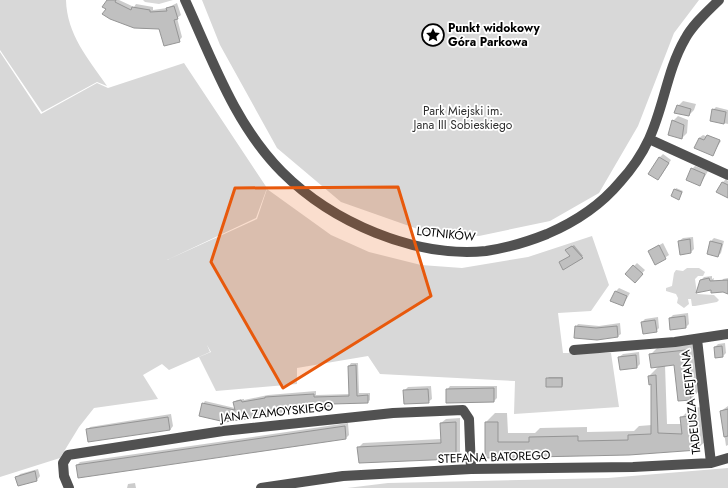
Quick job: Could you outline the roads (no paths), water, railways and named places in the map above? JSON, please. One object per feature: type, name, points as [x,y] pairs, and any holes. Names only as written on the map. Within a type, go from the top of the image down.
[{"type":"street","name":"LOTNIKÓW","points":[[185,0],[223,84],[245,125],[281,171],[296,185],[334,213],[378,235],[407,243],[458,250],[485,251],[529,240],[561,228],[591,211],[620,182],[649,139],[673,64],[685,38],[700,19],[719,0]]},
{"type":"street","points":[[649,139],[728,174]]},
{"type":"street","points":[[574,350],[653,344],[728,334]]},
{"type":"street","name":"TADEUSZA REJTANA","points":[[697,339],[711,463]]},
{"type":"street","name":"JANA ZAMOYSKIEGO","points":[[69,488],[64,476],[63,463],[68,456],[223,431],[393,413],[463,410],[469,419],[471,469]]},
{"type":"street","name":"STEFANA BATOREGO","points":[[262,488],[343,476],[471,469],[625,467],[711,463],[728,458]]},
{"type":"place","name":"Punkt widokowy Góra Parkowa","points":[[433,35]]},
{"type":"park label","name":"Park Miejski im. Jana III Sobieskiego","points":[[463,118]]}]
